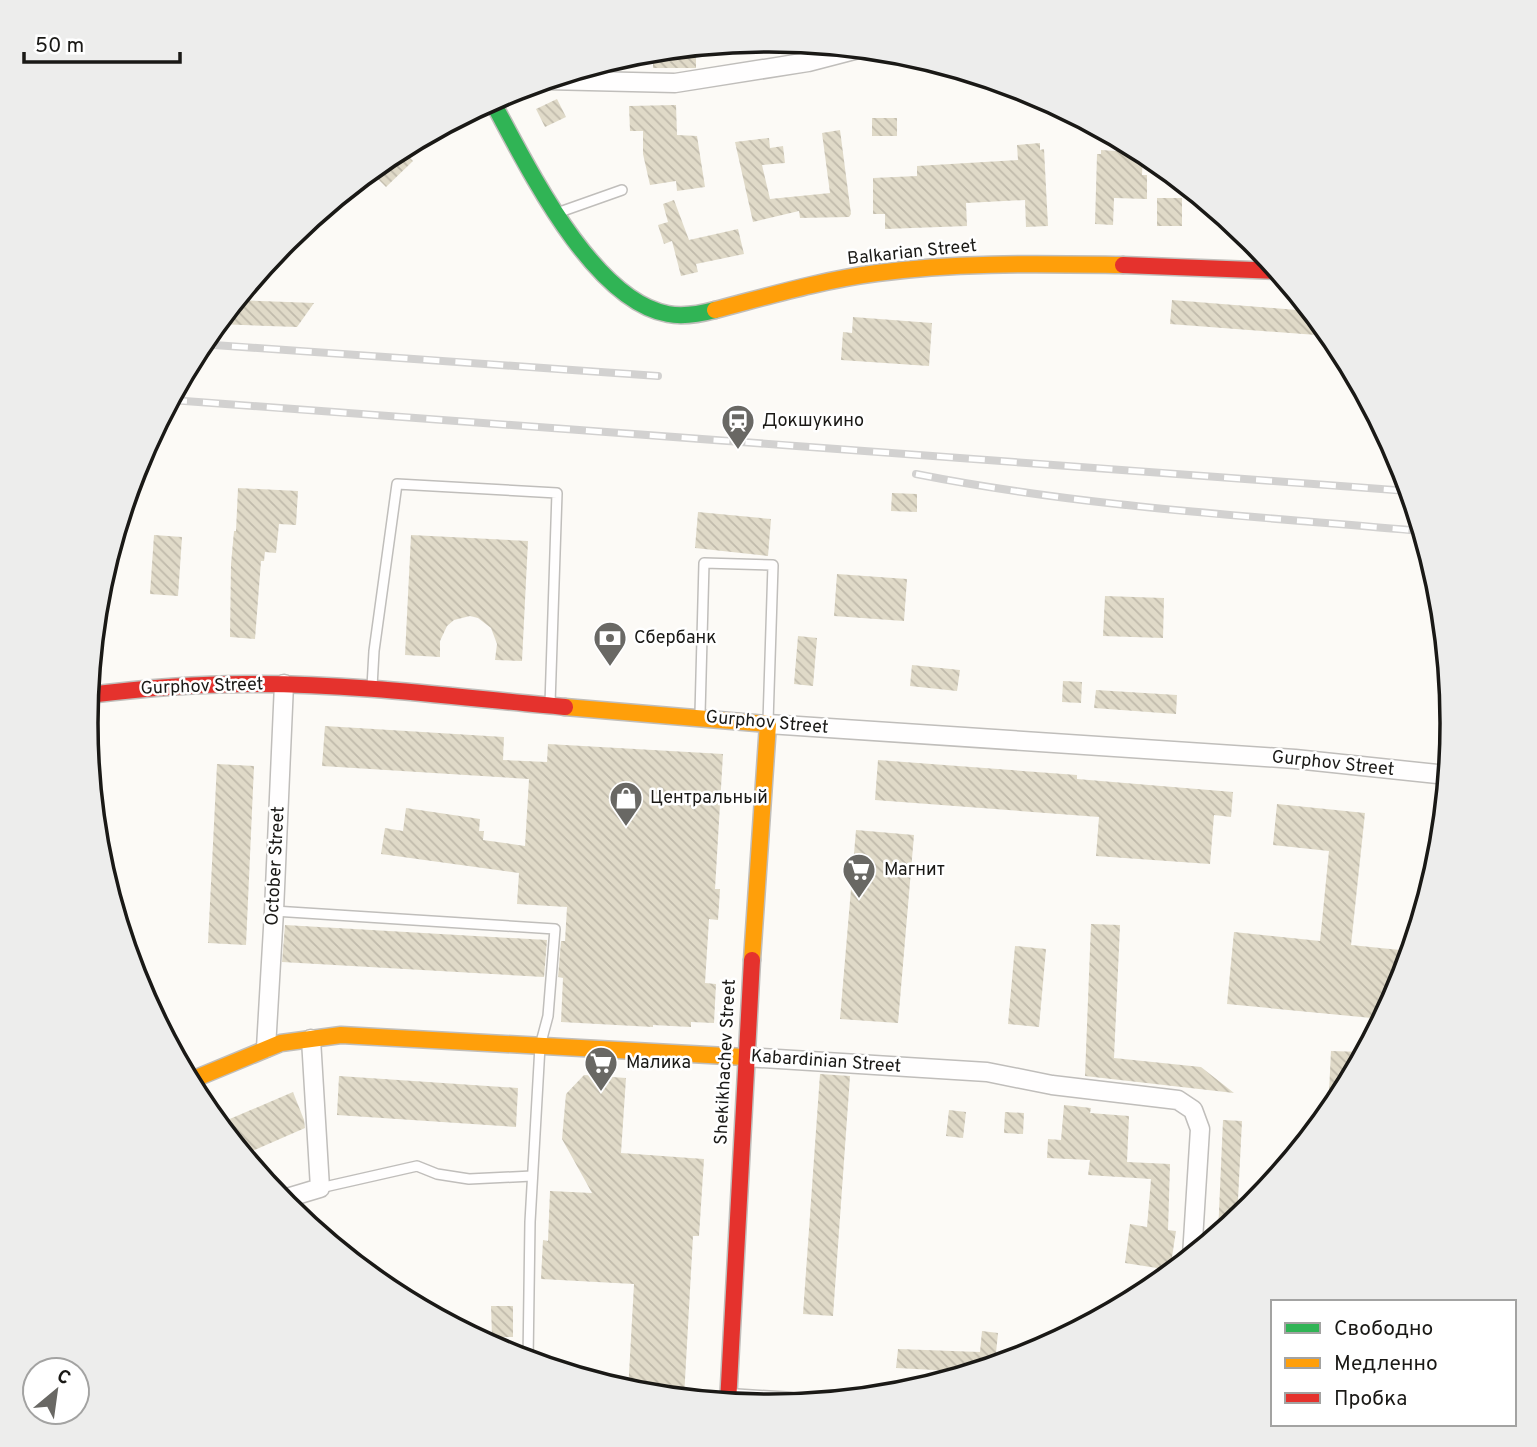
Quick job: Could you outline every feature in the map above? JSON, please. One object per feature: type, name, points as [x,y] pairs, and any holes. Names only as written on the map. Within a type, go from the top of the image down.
[{"type":"street","points":[[577,81],[676,83],[832,56]]},
{"type":"street","name":"Balkarian Street","points":[[497,111],[556,214],[611,282],[631,298],[656,311],[674,315],[704,313],[766,296],[885,271],[1015,263],[1263,271]]},
{"type":"street","name":"October Street","points":[[266,1048],[284,684]]},
{"type":"street","name":"Gurphov Street","points":[[99,693],[193,685],[372,687],[768,724],[1281,758],[1437,774]]},
{"type":"street","name":"Shekikhachev Street","points":[[729,1393],[744,1056],[768,724]]},
{"type":"street","name":"Kabardinian Street","points":[[199,1077],[281,1043],[341,1035],[987,1072],[1052,1085],[1178,1100],[1193,1110],[1200,1129],[1193,1243]]},
{"type":"street","points":[[292,1196],[320,1188],[311,1039]]},
{"type":"lane","points":[[556,214],[622,190]]},
{"type":"lane","points":[[372,687],[374,651],[397,484],[557,493],[550,705]]},
{"type":"lane","points":[[700,717],[704,563],[773,565],[768,724]]},
{"type":"lane","points":[[274,911],[555,929],[548,1016],[540,1046],[528,1349]]},
{"type":"lane","points":[[320,1188],[418,1166],[437,1174],[469,1179],[533,1176]]},
{"type":"building","points":[[696,57],[696,68],[653,68],[653,63]]},
{"type":"building","points":[[557,99],[566,117],[545,127],[536,109]]},
{"type":"building","points":[[676,105],[677,135],[697,136],[705,187],[677,191],[676,181],[650,185],[643,154],[643,131],[630,131],[629,106]]},
{"type":"building","points":[[872,118],[897,118],[897,136],[872,136]]},
{"type":"building","points":[[840,130],[851,214],[849,217],[800,218],[799,211],[753,222],[735,142],[769,138],[770,148],[783,146],[785,163],[762,165],[770,199],[830,193],[822,133]]},
{"type":"building","points":[[1040,143],[1040,150],[1044,149],[1048,226],[1026,227],[1025,200],[966,203],[967,226],[885,229],[885,214],[873,214],[873,178],[917,176],[917,166],[1018,160],[1017,145]]},
{"type":"building","points":[[1101,150],[1117,151],[1142,167],[1142,175],[1147,175],[1147,199],[1114,198],[1113,225],[1095,224],[1097,154],[1101,154]]},
{"type":"building","points":[[409,157],[413,161],[386,187],[378,179]]},
{"type":"building","points":[[1157,198],[1182,198],[1182,226],[1157,226]]},
{"type":"building","points":[[674,200],[689,240],[738,229],[744,254],[696,264],[698,272],[681,276],[672,241],[664,244],[658,225],[668,222],[663,204]]},
{"type":"building","points":[[248,300],[314,303],[297,327],[229,324]]},
{"type":"building","points":[[1172,300],[1297,310],[1315,335],[1170,324]]},
{"type":"building","points":[[853,317],[932,323],[929,366],[841,360],[843,332],[852,333]]},
{"type":"building","points":[[238,488],[298,491],[296,525],[279,524],[276,553],[265,552],[264,561],[261,561],[255,639],[230,637],[231,564]]},
{"type":"building","points":[[892,493],[917,494],[917,512],[891,511]]},
{"type":"building","points":[[698,512],[771,519],[768,556],[695,548]]},
{"type":"building","points":[[154,535],[182,537],[178,596],[150,594]]},
{"type":"building","points":[[411,535],[528,541],[522,661],[495,660],[497,644],[491,628],[478,618],[470,616],[454,620],[447,626],[440,641],[440,657],[405,655]]},
{"type":"building","points":[[837,574],[907,579],[904,621],[834,616]]},
{"type":"building","points":[[1105,596],[1164,598],[1163,638],[1103,636]]},
{"type":"building","points":[[798,636],[817,638],[813,686],[794,684]]},
{"type":"building","points":[[912,665],[960,670],[957,691],[910,686]]},
{"type":"building","points":[[1063,681],[1082,682],[1081,703],[1062,702]]},
{"type":"building","points":[[1096,690],[1177,695],[1176,714],[1094,708]]},
{"type":"building","name":"Центральный","points":[[325,726],[504,737],[503,760],[547,762],[548,744],[723,754],[715,889],[720,889],[718,920],[709,919],[705,983],[716,984],[714,1023],[691,1022],[691,1027],[653,1027],[561,1022],[563,978],[558,977],[561,941],[565,941],[567,907],[517,904],[519,873],[381,854],[385,828],[403,831],[406,808],[480,819],[479,831],[484,831],[483,840],[525,846],[529,779],[322,766]]},
{"type":"building","points":[[878,760],[1077,775],[1077,779],[1233,792],[1231,817],[1214,815],[1210,864],[1096,856],[1099,817],[875,800]]},
{"type":"building","points":[[217,764],[254,766],[246,945],[208,943]]},
{"type":"building","points":[[1277,804],[1365,813],[1351,945],[1400,950],[1371,1018],[1227,1004],[1234,932],[1320,941],[1329,851],[1273,845]]},
{"type":"building","points":[[856,830],[914,835],[898,1023],[840,1019]]},
{"type":"building","points":[[1091,924],[1120,925],[1114,1058],[1201,1067],[1234,1093],[1085,1076]]},
{"type":"building","points":[[285,925],[547,940],[544,977],[282,962]]},
{"type":"building","points":[[1015,946],[1046,949],[1039,1027],[1008,1024]]},
{"type":"building","points":[[1331,1051],[1354,1052],[1350,1059],[1329,1091]]},
{"type":"building","points":[[820,1074],[850,1076],[833,1316],[803,1314]]},
{"type":"building","points":[[584,1075],[626,1078],[621,1153],[704,1159],[699,1236],[693,1236],[684,1389],[629,1380],[634,1284],[541,1279],[543,1240],[548,1241],[550,1191],[592,1193],[562,1139],[566,1094]]},
{"type":"building","points":[[339,1076],[518,1088],[516,1127],[337,1115]]},
{"type":"building","points":[[293,1092],[305,1128],[252,1151],[228,1120]]},
{"type":"building","points":[[1064,1105],[1091,1108],[1090,1113],[1129,1116],[1127,1162],[1170,1164],[1168,1230],[1176,1231],[1172,1260],[1159,1268],[1125,1263],[1130,1224],[1147,1227],[1151,1179],[1088,1175],[1090,1160],[1047,1158],[1048,1139],[1061,1140]]},
{"type":"building","points":[[949,1110],[966,1112],[963,1138],[946,1136]]},
{"type":"building","points":[[1005,1112],[1024,1113],[1023,1134],[1004,1133]]},
{"type":"building","points":[[1223,1120],[1242,1121],[1238,1203],[1219,1221]]},
{"type":"building","points":[[491,1306],[513,1306],[513,1337],[492,1334]]},
{"type":"building","points":[[982,1331],[998,1333],[996,1353],[999,1353],[984,1359],[946,1371],[896,1368],[898,1349],[980,1352]]},
{"type":"railway","points":[[215,345],[658,376]]},
{"type":"railway","points":[[180,401],[1397,490]]},
{"type":"railway","points":[[916,474],[1104,503],[1411,530]]},
{"type":"traffic: fast","points":[[497,111],[542,192],[564,225],[587,257],[613,284],[640,303],[668,314],[692,315],[715,310]]},
{"type":"traffic: slow","points":[[715,310],[836,280],[908,269],[1000,264],[1123,265]]},
{"type":"traffic: slow","points":[[565,707],[768,724],[752,960]]},
{"type":"traffic: slow","points":[[199,1077],[281,1043],[341,1035],[745,1057]]},
{"type":"traffic: jam","points":[[1123,265],[1263,270]]},
{"type":"traffic: jam","points":[[99,694],[194,685],[297,685],[374,689],[565,707]]},
{"type":"traffic: jam","points":[[729,1393],[752,960]]},
{"type":"place","name":"Докшукино","points":[[738,451]]},
{"type":"place","name":"Сбербанк","points":[[610,668]]},
{"type":"place","name":"Центральный","points":[[626,828]]},
{"type":"place","name":"Магнит","points":[[859,900]]},
{"type":"place","name":"Малика","points":[[601,1093]]}]
